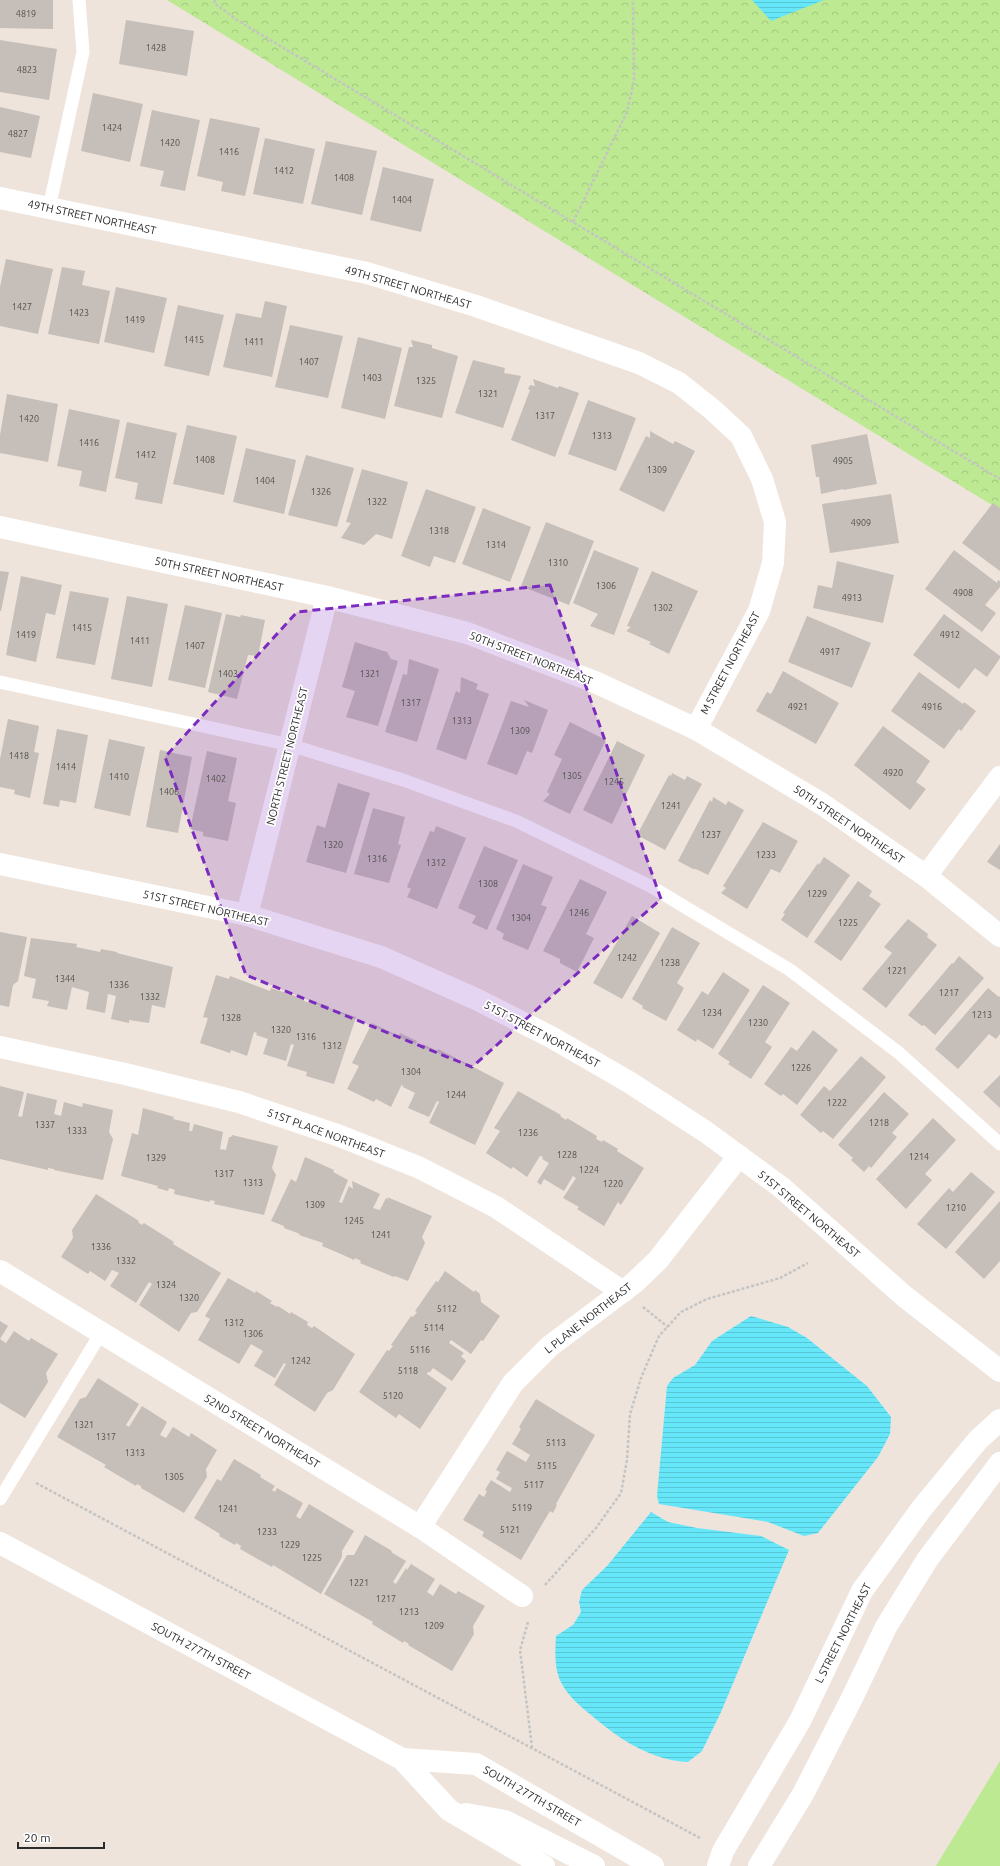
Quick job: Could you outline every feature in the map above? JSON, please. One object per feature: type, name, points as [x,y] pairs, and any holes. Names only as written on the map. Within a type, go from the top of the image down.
[{"type":"street","name":"49TH STREET NORTHEAST","points":[[0,198],[367,273],[476,306],[646,367],[679,383],[713,410],[741,436]]},
{"type":"street","name":"M STREET NORTHEAST","points":[[696,729],[759,610],[772,563],[775,522],[762,480],[741,436]]},
{"type":"street","name":"50TH STREET NORTHEAST","points":[[0,527],[327,597],[467,633],[595,682],[696,729],[822,804],[926,876],[1000,936]]},
{"type":"street","name":"NORTH STREET NORTHEAST","points":[[246,915],[327,597]]},
{"type":"street","points":[[926,876],[1000,777]]},
{"type":"street","name":"51ST STREET NORTHEAST","points":[[0,864],[246,915],[380,957],[476,998],[551,1037],[629,1082],[706,1132],[782,1187],[904,1296],[1000,1371]]},
{"type":"street","name":"51ST PLACE NORTHEAST","points":[[0,1047],[124,1074],[238,1102],[348,1139],[420,1168],[496,1208],[623,1292]]},
{"type":"street","name":"L PLANE NORTHEAST","points":[[420,1527],[513,1383],[550,1346],[623,1292],[658,1260],[739,1156]]},
{"type":"street","name":"52ND STREET NORTHEAST","points":[[0,1271],[420,1527],[532,1592]]},
{"type":"street","name":"L STREET NORTHEAST","points":[[720,1859],[800,1721],[862,1591],[922,1508],[978,1440],[1000,1420]]},
{"type":"street","points":[[759,1866],[804,1794],[886,1626],[927,1560],[1000,1463]]},
{"type":"street","name":"SOUTH 277TH STREET","points":[[0,1543],[402,1759],[449,1810],[544,1866]]},
{"type":"street","name":"SOUTH 277TH STREET","points":[[402,1759],[476,1764],[653,1866]]},
{"type":"street","points":[[449,1810],[505,1821],[594,1866]]},
{"type":"lane","points":[[48,208],[83,52],[79,0]]},
{"type":"lane","points":[[0,682],[290,745],[403,780],[516,821],[650,886],[790,970],[899,1053],[1000,1144]]},
{"type":"lane","points":[[0,1499],[101,1333]]},
{"type":"path","points":[[214,0],[214,3],[237,20],[1000,479]]},
{"type":"path","points":[[573,222],[627,112],[634,80],[633,0]]},
{"type":"path","points":[[532,1592],[596,1528],[621,1494],[627,1460],[630,1414],[641,1378],[659,1336],[681,1312],[707,1299],[780,1278],[808,1263]]},
{"type":"path","points":[[16,1472],[683,1828],[720,1859]]},
{"type":"path","points":[[529,1618],[520,1650],[532,1748]]},
{"type":"highlighted area","points":[[550,585],[661,899],[472,1067],[246,975],[165,757],[297,612]]},
{"type":"green space","points":[[167,0],[1000,0],[1000,510]]},
{"type":"green space","points":[[1000,1761],[1000,1866],[936,1866]]},
{"type":"water","points":[[752,0],[824,0],[771,21]]},
{"type":"water","points":[[751,1316],[788,1327],[807,1338],[867,1386],[891,1417],[890,1434],[878,1457],[818,1533],[804,1536],[768,1522],[659,1504],[657,1496],[667,1386],[673,1378],[695,1365],[712,1341]]},
{"type":"water","points":[[651,1512],[668,1522],[697,1528],[761,1536],[789,1550],[721,1712],[702,1751],[688,1762],[648,1753],[624,1740],[602,1724],[571,1697],[559,1679],[556,1667],[556,1636],[573,1625],[581,1612],[579,1602],[582,1590],[607,1566]]},
{"type":"building","points":[[0,0],[53,0],[53,29],[0,28]]},
{"type":"building","points":[[126,20],[194,31],[187,76],[119,64]]},
{"type":"building","points":[[0,40],[57,49],[49,100],[0,92]]},
{"type":"building","points":[[93,93],[143,104],[130,162],[81,151]]},
{"type":"building","points":[[0,107],[40,116],[31,158],[0,152]]},
{"type":"building","points":[[152,110],[200,120],[185,191],[160,186],[164,171],[140,166]]},
{"type":"building","points":[[210,118],[260,128],[245,196],[221,191],[223,182],[197,176]]},
{"type":"building","points":[[265,138],[315,149],[303,204],[253,194]]},
{"type":"building","points":[[326,141],[377,151],[362,215],[311,204]]},
{"type":"building","points":[[383,167],[434,179],[421,232],[370,220]]},
{"type":"building","points":[[6,259],[53,269],[38,334],[0,326],[0,287]]},
{"type":"building","points":[[62,267],[85,271],[82,285],[110,291],[99,344],[48,334]]},
{"type":"building","points":[[116,287],[167,298],[154,353],[104,342]]},
{"type":"building","points":[[265,301],[287,306],[272,377],[223,367],[236,313],[261,318]]},
{"type":"building","points":[[178,305],[224,315],[209,376],[164,366]]},
{"type":"building","points":[[290,325],[343,336],[328,398],[275,387]]},
{"type":"building","points":[[358,337],[402,348],[385,419],[341,408]]},
{"type":"building","points":[[411,340],[432,345],[432,348],[458,356],[442,418],[394,406],[409,347],[413,347]]},
{"type":"building","points":[[473,360],[505,368],[504,373],[521,376],[503,428],[455,413]]},
{"type":"building","points":[[533,379],[558,388],[559,386],[579,393],[555,457],[511,440],[530,390],[528,389],[530,385],[535,386]]},
{"type":"building","points":[[7,394],[58,404],[48,462],[0,453],[0,435]]},
{"type":"building","points":[[588,400],[636,418],[616,471],[568,454]]},
{"type":"building","points":[[69,409],[120,420],[106,492],[79,486],[82,471],[57,466]]},
{"type":"building","points":[[127,422],[177,433],[162,504],[135,499],[138,483],[115,478]]},
{"type":"building","points":[[187,425],[237,436],[224,495],[173,484]]},
{"type":"building","points":[[650,431],[673,444],[675,441],[695,451],[664,512],[619,490],[646,436],[650,438]]},
{"type":"building","points":[[867,434],[877,484],[821,494],[819,477],[816,477],[811,445]]},
{"type":"building","points":[[246,448],[296,460],[284,514],[233,502]]},
{"type":"building","points":[[306,455],[354,468],[337,527],[288,515]]},
{"type":"building","points":[[362,469],[408,482],[392,539],[376,534],[364,545],[341,538],[351,523],[346,522]]},
{"type":"building","points":[[426,489],[476,507],[455,563],[434,556],[430,567],[401,556]]},
{"type":"building","points":[[891,494],[899,543],[830,553],[822,504]]},
{"type":"building","points":[[993,503],[1000,508],[1000,571],[962,543]]},
{"type":"building","points":[[483,508],[531,527],[510,582],[462,564]]},
{"type":"building","points":[[546,522],[594,541],[569,605],[521,586]]},
{"type":"building","points":[[594,550],[639,568],[614,635],[590,626],[598,614],[573,603]]},
{"type":"building","points":[[954,550],[997,583],[998,580],[1000,581],[1000,587],[985,605],[996,613],[982,632],[925,589]]},
{"type":"building","points":[[837,561],[894,575],[883,623],[813,608],[818,585],[832,588]]},
{"type":"building","points":[[0,571],[9,572],[1,611],[0,611]]},
{"type":"building","points":[[652,571],[698,591],[669,654],[649,644],[651,642],[626,631],[631,627],[627,626]]},
{"type":"building","points":[[21,576],[62,585],[55,615],[46,613],[36,662],[6,655]]},
{"type":"building","points":[[70,591],[109,598],[95,665],[56,658]]},
{"type":"building","points":[[127,596],[168,604],[152,687],[111,679]]},
{"type":"building","points":[[185,605],[222,613],[205,688],[168,680]]},
{"type":"building","points":[[226,614],[240,617],[241,615],[265,620],[258,656],[248,655],[237,699],[208,692]]},
{"type":"building","points":[[944,614],[1000,656],[987,677],[975,668],[959,689],[913,655]]},
{"type":"building","points":[[807,616],[871,643],[852,688],[788,662]]},
{"type":"building","points":[[355,642],[387,652],[391,659],[398,661],[378,726],[346,717],[355,691],[342,687]]},
{"type":"building","points":[[409,659],[439,669],[417,742],[385,732],[403,674],[407,675]]},
{"type":"building","points":[[783,671],[839,703],[816,744],[756,711],[767,692],[771,694]]},
{"type":"building","points":[[919,672],[963,704],[964,702],[976,711],[961,731],[959,729],[944,749],[891,711]]},
{"type":"building","points":[[461,677],[478,684],[476,689],[489,694],[466,760],[436,749],[456,691],[460,693]]},
{"type":"building","points":[[524,700],[548,710],[532,753],[527,751],[517,775],[487,764],[511,701],[529,707]]},
{"type":"building","points":[[8,719],[39,726],[34,752],[39,753],[30,798],[14,794],[15,790],[0,787],[0,759]]},
{"type":"building","points":[[570,722],[606,740],[570,814],[543,801],[550,794],[547,792],[562,759],[554,755]]},
{"type":"building","points":[[883,726],[930,761],[916,782],[926,789],[910,810],[854,765]]},
{"type":"building","points":[[57,729],[88,735],[76,803],[60,800],[59,807],[43,804]]},
{"type":"building","points":[[109,739],[145,747],[130,816],[94,808]]},
{"type":"building","points":[[617,741],[645,755],[612,824],[583,810]]},
{"type":"building","points":[[160,750],[192,757],[178,833],[146,827]]},
{"type":"building","points":[[207,751],[237,758],[228,801],[236,803],[228,841],[203,836],[203,832],[190,829]]},
{"type":"building","points":[[672,773],[685,780],[687,776],[702,784],[665,850],[637,835],[669,775],[671,776]]},
{"type":"building","points":[[338,783],[370,793],[346,873],[306,862],[317,825],[325,828]]},
{"type":"building","points":[[713,797],[726,805],[728,801],[744,810],[708,875],[678,861],[710,800],[712,802]]},
{"type":"building","points":[[373,808],[405,817],[398,844],[401,845],[389,883],[354,874]]},
{"type":"building","points":[[763,822],[798,841],[780,873],[771,869],[747,909],[721,893],[726,888],[723,886]]},
{"type":"building","points":[[436,826],[466,838],[437,909],[407,897],[411,889],[407,887],[430,831],[434,832]]},
{"type":"building","points":[[1000,844],[1000,870],[987,862]]},
{"type":"building","points":[[484,846],[518,860],[487,930],[472,923],[476,916],[458,908]]},
{"type":"building","points":[[824,857],[850,875],[807,938],[781,920],[785,914],[783,913],[818,863],[819,865]]},
{"type":"building","points":[[523,864],[553,877],[541,905],[547,907],[528,950],[502,939],[504,934],[496,929]]},
{"type":"building","points":[[580,879],[607,892],[586,934],[594,938],[577,972],[560,963],[560,959],[543,951]]},
{"type":"building","points":[[858,881],[872,891],[869,896],[881,904],[841,961],[814,942]]},
{"type":"building","points":[[632,916],[660,933],[622,999],[593,983]]},
{"type":"building","points":[[908,919],[928,934],[927,937],[937,945],[886,1008],[862,989],[892,953],[884,947]]},
{"type":"building","points":[[672,927],[700,943],[677,983],[684,988],[666,1021],[642,1008],[643,1006],[632,999]]},
{"type":"building","points":[[0,932],[27,937],[18,981],[13,985],[9,1007],[0,1005]]},
{"type":"building","points":[[31,938],[77,944],[76,947],[100,952],[101,949],[117,952],[173,967],[165,1008],[152,1005],[149,1023],[129,1020],[129,1023],[111,1019],[116,996],[108,994],[105,1013],[86,1009],[89,992],[72,987],[67,1010],[47,1006],[49,1001],[32,998],[36,979],[24,976]]},
{"type":"building","points":[[959,956],[984,978],[935,1035],[924,1025],[922,1026],[908,1015]]},
{"type":"building","points":[[723,972],[750,990],[713,1049],[697,1039],[696,1042],[677,1030],[702,991],[708,995]]},
{"type":"building","points":[[216,975],[229,979],[230,976],[270,991],[271,988],[304,999],[304,1001],[310,1003],[311,1001],[329,1006],[329,1008],[356,1017],[334,1084],[306,1076],[307,1072],[287,1066],[294,1045],[291,1044],[286,1061],[263,1054],[268,1039],[256,1035],[257,1033],[254,1032],[247,1056],[231,1050],[230,1053],[200,1043],[208,1018],[203,1017]]},
{"type":"building","points":[[763,985],[790,1003],[765,1042],[772,1047],[751,1079],[728,1064],[730,1062],[718,1054]]},
{"type":"building","points":[[988,988],[999,997],[1000,996],[1000,1034],[996,1039],[989,1034],[958,1069],[935,1049]]},
{"type":"building","points":[[372,1023],[399,1036],[400,1033],[417,1041],[416,1044],[422,1046],[423,1044],[437,1051],[438,1049],[456,1058],[454,1061],[461,1064],[462,1061],[504,1083],[475,1145],[429,1123],[439,1102],[437,1101],[429,1117],[408,1108],[415,1093],[403,1087],[402,1084],[391,1107],[376,1099],[374,1102],[347,1089],[359,1066],[352,1063]]},
{"type":"building","points":[[813,1030],[838,1050],[797,1105],[783,1094],[781,1096],[764,1084],[791,1047],[797,1051]]},
{"type":"building","points":[[861,1056],[886,1077],[833,1139],[823,1131],[821,1133],[800,1115],[824,1086],[830,1091]]},
{"type":"building","points":[[1000,1075],[1000,1108],[983,1092]]},
{"type":"building","points":[[0,1086],[24,1092],[18,1116],[22,1117],[27,1093],[57,1100],[54,1114],[61,1116],[64,1102],[82,1107],[83,1103],[113,1110],[109,1132],[113,1139],[103,1180],[0,1159]]},
{"type":"building","points":[[518,1091],[561,1115],[560,1116],[566,1120],[567,1118],[597,1136],[596,1139],[602,1142],[603,1140],[618,1149],[617,1151],[644,1168],[621,1205],[618,1202],[604,1226],[577,1209],[579,1207],[563,1198],[576,1178],[573,1176],[564,1191],[544,1179],[541,1185],[537,1182],[549,1163],[542,1159],[543,1157],[540,1156],[527,1177],[513,1167],[511,1169],[486,1153],[500,1131],[494,1128]]},
{"type":"building","points":[[884,1092],[909,1114],[892,1133],[897,1137],[871,1168],[869,1166],[864,1172],[851,1160],[853,1158],[838,1145]]},
{"type":"building","points":[[143,1108],[174,1117],[173,1119],[190,1123],[189,1131],[192,1131],[194,1124],[223,1132],[220,1149],[226,1150],[229,1137],[232,1135],[278,1146],[272,1168],[276,1175],[264,1215],[214,1204],[215,1201],[210,1200],[210,1202],[174,1194],[175,1190],[169,1188],[168,1191],[157,1188],[158,1186],[121,1176],[132,1133],[138,1135]]},
{"type":"building","points":[[933,1118],[956,1140],[925,1174],[932,1180],[906,1209],[876,1179]]},
{"type":"building","points":[[305,1157],[334,1170],[333,1172],[348,1180],[339,1202],[342,1203],[349,1186],[353,1189],[352,1181],[380,1194],[373,1208],[380,1210],[386,1198],[389,1200],[387,1197],[432,1216],[422,1237],[425,1243],[408,1281],[360,1263],[361,1261],[355,1258],[354,1260],[322,1246],[323,1243],[299,1235],[300,1234],[271,1221],[291,1179],[296,1182]]},
{"type":"building","points":[[971,1172],[995,1192],[946,1249],[917,1224],[949,1188],[953,1192]]},
{"type":"building","points":[[96,1194],[139,1221],[138,1222],[142,1225],[144,1223],[174,1242],[173,1244],[221,1273],[197,1312],[191,1313],[179,1332],[139,1305],[152,1284],[149,1282],[136,1303],[110,1286],[119,1273],[112,1270],[105,1281],[90,1271],[88,1274],[61,1257],[73,1238],[72,1230]]},
{"type":"building","points":[[1000,1201],[1000,1261],[984,1279],[955,1252]]},
{"type":"building","points":[[445,1271],[474,1292],[475,1290],[480,1294],[481,1302],[500,1316],[483,1341],[481,1340],[471,1354],[451,1340],[449,1343],[464,1353],[461,1356],[466,1361],[452,1381],[433,1368],[430,1372],[428,1372],[427,1374],[447,1388],[420,1429],[399,1414],[396,1418],[359,1392],[387,1350],[389,1351],[393,1346],[391,1345],[411,1316],[413,1317],[417,1312],[415,1311]]},
{"type":"building","points":[[228,1278],[255,1293],[256,1291],[272,1301],[270,1303],[277,1307],[278,1306],[290,1314],[291,1312],[308,1322],[307,1325],[312,1328],[314,1326],[355,1354],[333,1390],[327,1393],[315,1412],[274,1385],[286,1364],[284,1363],[275,1378],[254,1366],[263,1351],[251,1344],[239,1364],[198,1340],[210,1319],[205,1316]]},
{"type":"building","points":[[0,1321],[8,1326],[0,1339]]},
{"type":"building","points":[[14,1331],[29,1341],[31,1338],[58,1354],[46,1373],[48,1382],[25,1418],[0,1403],[0,1339],[6,1343]]},
{"type":"building","points":[[98,1378],[139,1404],[126,1425],[129,1427],[142,1406],[167,1422],[160,1435],[166,1438],[173,1427],[189,1437],[191,1433],[217,1450],[206,1469],[207,1477],[184,1513],[141,1488],[141,1486],[137,1484],[136,1486],[104,1467],[106,1465],[57,1437],[80,1399],[86,1397]]},
{"type":"building","points":[[536,1399],[595,1435],[556,1504],[557,1505],[553,1513],[550,1511],[521,1560],[482,1536],[484,1532],[463,1520],[479,1494],[484,1497],[487,1491],[485,1490],[491,1480],[510,1492],[512,1488],[496,1479],[500,1472],[496,1470],[507,1451],[526,1462],[530,1455],[512,1444],[521,1429],[519,1427]]},
{"type":"building","points":[[234,1459],[261,1475],[260,1477],[275,1486],[272,1490],[275,1492],[277,1488],[303,1503],[296,1516],[300,1519],[309,1504],[354,1531],[342,1551],[342,1557],[321,1594],[273,1565],[272,1567],[240,1549],[241,1546],[236,1543],[235,1545],[219,1536],[220,1534],[194,1518],[217,1479],[221,1481]]},
{"type":"building","points":[[365,1535],[406,1561],[393,1582],[396,1584],[406,1568],[407,1570],[411,1564],[435,1579],[427,1592],[433,1596],[440,1584],[456,1594],[458,1591],[485,1606],[473,1626],[474,1634],[452,1671],[408,1645],[409,1644],[404,1641],[403,1643],[372,1624],[373,1622],[324,1594],[347,1555],[354,1555]]}]
